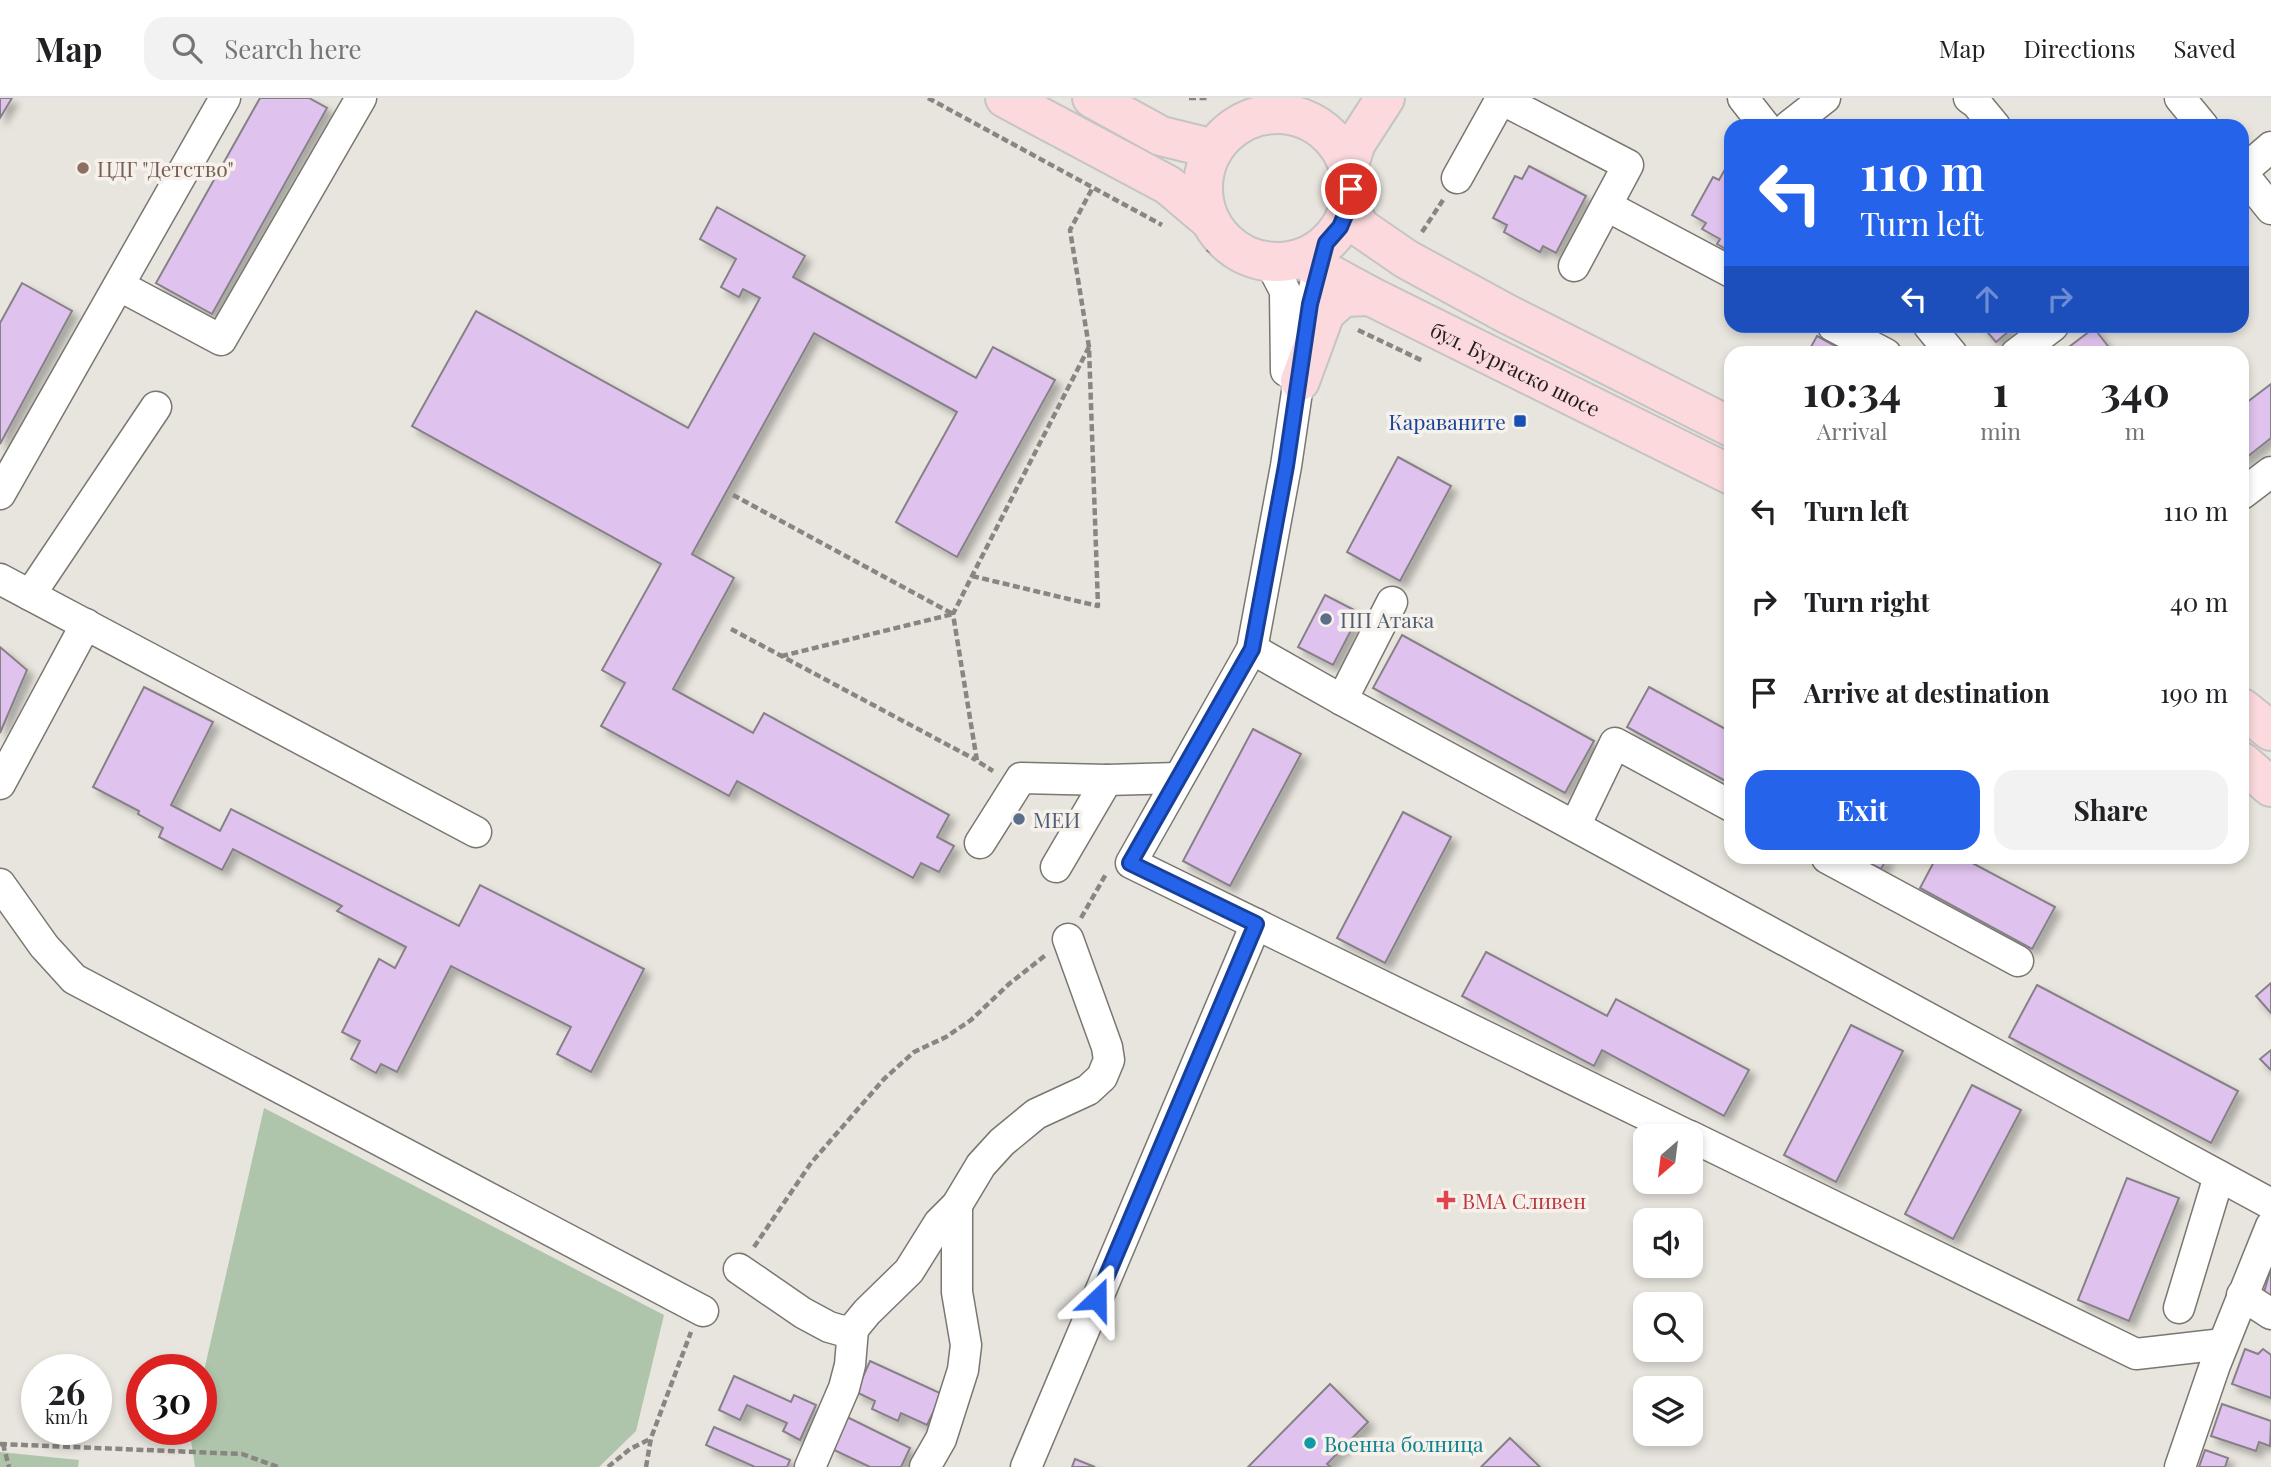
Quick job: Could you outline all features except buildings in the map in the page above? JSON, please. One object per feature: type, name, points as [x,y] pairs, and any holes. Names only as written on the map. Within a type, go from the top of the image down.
[{"type":"main road","points":[[1005,98],[1168,185],[1207,218],[1233,248],[1251,257],[1305,258],[1340,227],[1348,208],[1351,189],[1348,167],[1336,144],[1315,125],[1288,115],[1278,107],[1234,128],[1214,149],[1205,172],[1203,195],[1207,218]]},
{"type":"main road","points":[[1092,98],[1161,136],[1214,149]]},
{"type":"main road","points":[[1348,167],[1356,144],[1385,98]]},
{"type":"main road","name":"бул. Бургаско шосе","points":[[1348,208],[1361,228],[1406,258],[1507,314],[1724,423]]},
{"type":"main road","name":"бул. Бургаско шосе","points":[[1305,258],[1370,296],[1724,472]]},
{"type":"main road","points":[[1300,381],[1325,313],[1343,297],[1370,296]]},
{"type":"main road","points":[[2249,714],[2271,731]]},
{"type":"main road","points":[[2249,768],[2271,787]]},
{"type":"street","points":[[0,494],[225,98]]},
{"type":"street","points":[[120,286],[221,340],[360,98]]},
{"type":"street","points":[[1743,98],[1760,119]]},
{"type":"street","points":[[1798,119],[1825,98]]},
{"type":"street","points":[[1969,98],[1989,119]]},
{"type":"street","points":[[2180,98],[2197,119]]},
{"type":"street","points":[[1457,178],[1501,99],[1628,165],[1574,266]]},
{"type":"street","points":[[2249,167],[2271,148]]},
{"type":"street","points":[[2249,182],[2271,209]]},
{"type":"street","points":[[1606,206],[1724,268]]},
{"type":"street","points":[[1305,258],[1310,304],[1300,381],[1252,649],[1130,863],[1665,1124]]},
{"type":"street","points":[[1286,466],[1285,291],[1305,258]]},
{"type":"street","points":[[1846,333],[1871,346]]},
{"type":"street","points":[[2027,346],[2044,333]]},
{"type":"street","points":[[30,595],[156,407]]},
{"type":"street","points":[[2249,489],[2271,472]]},
{"type":"street","points":[[0,579],[476,832]]},
{"type":"street","points":[[1342,700],[1392,602]]},
{"type":"street","points":[[0,784],[86,624]]},
{"type":"street","points":[[1252,649],[2271,1204]]},
{"type":"street","points":[[1575,826],[1615,743],[1724,802]]},
{"type":"street","points":[[980,843],[1021,778],[1178,778]]},
{"type":"street","points":[[1056,867],[1107,780]]},
{"type":"street","points":[[1838,864],[2018,961]]},
{"type":"street","points":[[0,884],[44,946],[74,979],[703,1311]]},
{"type":"street","points":[[1026,1467],[1256,924]]},
{"type":"street","points":[[810,1467],[844,1388],[850,1365],[853,1329],[909,1271],[939,1223],[957,1205],[981,1165],[1002,1142],[1036,1114],[1088,1090],[1102,1077],[1109,1060],[1107,1046],[1068,939]]},
{"type":"street","points":[[1703,1142],[2136,1354],[2224,1344]]},
{"type":"street","points":[[2179,1308],[2219,1176]]},
{"type":"street","points":[[925,1467],[941,1439],[963,1370],[966,1345],[957,1292],[957,1205]]},
{"type":"street","points":[[2180,1467],[2242,1295],[2271,1226]]},
{"type":"street","points":[[739,1269],[803,1314],[829,1327],[843,1331],[853,1329]]},
{"type":"street","points":[[2242,1295],[2271,1314]]},
{"type":"path","points":[[1189,98],[1207,98]]},
{"type":"path","points":[[1411,225],[1422,232],[1457,178]]},
{"type":"path","points":[[972,576],[1098,606],[1088,347],[1070,230],[1093,187]]},
{"type":"path","points":[[977,761],[953,614],[1088,347]]},
{"type":"path","points":[[733,495],[953,614]]},
{"type":"path","points":[[782,656],[953,614]]},
{"type":"path","points":[[731,629],[1017,785]]},
{"type":"path","points":[[739,1269],[811,1163],[884,1079],[914,1052],[946,1037],[971,1020],[1009,984],[1068,939],[1106,873],[1116,864],[1130,863]]},
{"type":"path","points":[[646,1467],[650,1438],[686,1341],[703,1311]]},
{"type":"path","points":[[608,1467],[630,1449],[650,1438]]},
{"type":"path","points":[[9,1467],[2,1444],[242,1454],[278,1467]]},
{"type":"green space","points":[[264,1108],[664,1315],[636,1431],[599,1467],[195,1467],[192,1445],[217,1445],[217,1354],[208,1354]]},
{"type":"green space","points":[[0,1452],[79,1460],[78,1467],[0,1467]]},
{"type":"place","name":"ЦДГ \"Детство\"","points":[[83,168]]},
{"type":"place","name":"Караваните","points":[[1520,421]]},
{"type":"place","name":"ПП Атака","points":[[1326,619]]},
{"type":"place","name":"МЕИ","points":[[1019,819]]},
{"type":"place","name":"ВМА Сливен","points":[[1446,1200]]},
{"type":"place","name":"Военна болница","points":[[1310,1443]]},
{"type":"route","points":[[1097,1299],[1256,924],[1130,863],[1252,649],[1286,466],[1310,304],[1326,243],[1340,227],[1348,208],[1351,189]]}]
